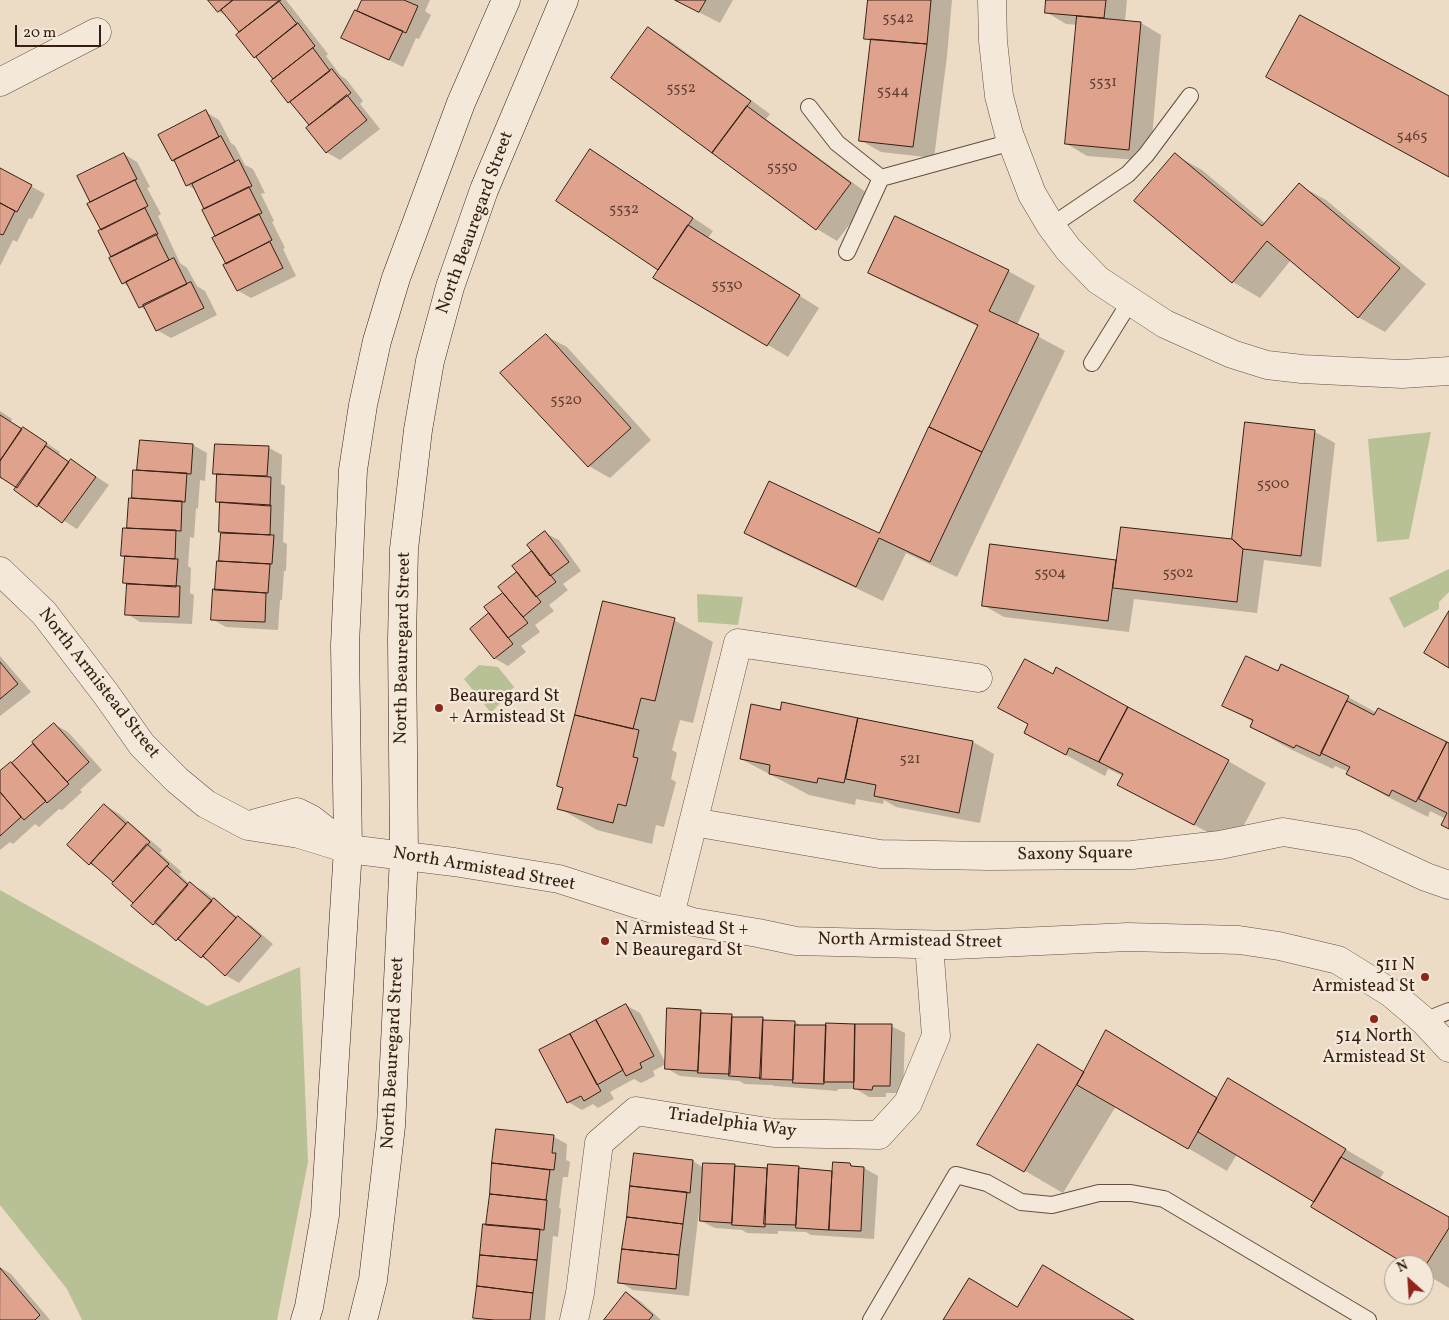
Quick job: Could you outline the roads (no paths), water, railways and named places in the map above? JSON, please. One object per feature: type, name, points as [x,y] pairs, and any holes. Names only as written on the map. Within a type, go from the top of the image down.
[{"type":"street","points":[[305,1320],[325,1215],[348,849],[345,645],[353,470],[363,405],[377,341],[396,278],[462,103],[506,0]]},
{"type":"street","name":"North Beauregard Street","points":[[363,1320],[373,1280],[391,1126],[404,856],[402,639],[404,549],[418,430],[430,361],[450,286],[484,190],[564,0]]},
{"type":"street","points":[[992,0],[999,96],[1012,142],[1032,194],[1051,226],[1068,249],[1098,280],[1166,324],[1232,354],[1267,365],[1302,369],[1402,374],[1449,371]]},
{"type":"street","points":[[0,82],[96,32]]},
{"type":"street","name":"North Armistead Street","points":[[0,571],[44,612],[142,745],[177,780],[206,804],[248,826],[296,812],[312,820],[348,849],[454,862],[559,879],[692,922],[796,941],[929,945],[1128,937],[1239,940],[1271,944],[1338,960],[1392,993],[1424,1020],[1449,1048]]},
{"type":"street","points":[[670,915],[738,644],[978,678]]},
{"type":"street","name":"Saxony Square","points":[[693,822],[880,854],[988,856],[1132,855],[1220,845],[1283,832],[1355,844],[1426,877],[1449,885]]},
{"type":"street","name":"Triadelphia Way","points":[[574,1320],[580,1293],[599,1143],[636,1110],[774,1133],[879,1135],[908,1103],[936,1036],[929,945]]},
{"type":"lane","points":[[1051,226],[1128,174],[1146,155],[1190,96]]},
{"type":"lane","points":[[809,107],[838,142],[881,178]]},
{"type":"lane","points":[[847,252],[881,178],[1012,142]]},
{"type":"lane","points":[[1092,363],[1131,300]]},
{"type":"lane","points":[[1424,1020],[1449,1011]]},
{"type":"lane","points":[[870,1320],[956,1175],[987,1182],[1020,1202],[1052,1205],[1099,1193],[1131,1193],[1164,1200],[1368,1320]]},
{"type":"place","name":"Beauregard St + Armistead St","points":[[439,708]]},
{"type":"place","name":"N Armistead St + N Beauregard St","points":[[605,941]]},
{"type":"place","name":"511 N Armistead St","points":[[1425,977]]},
{"type":"place","name":"514 North Armistead St","points":[[1374,1019]]}]
